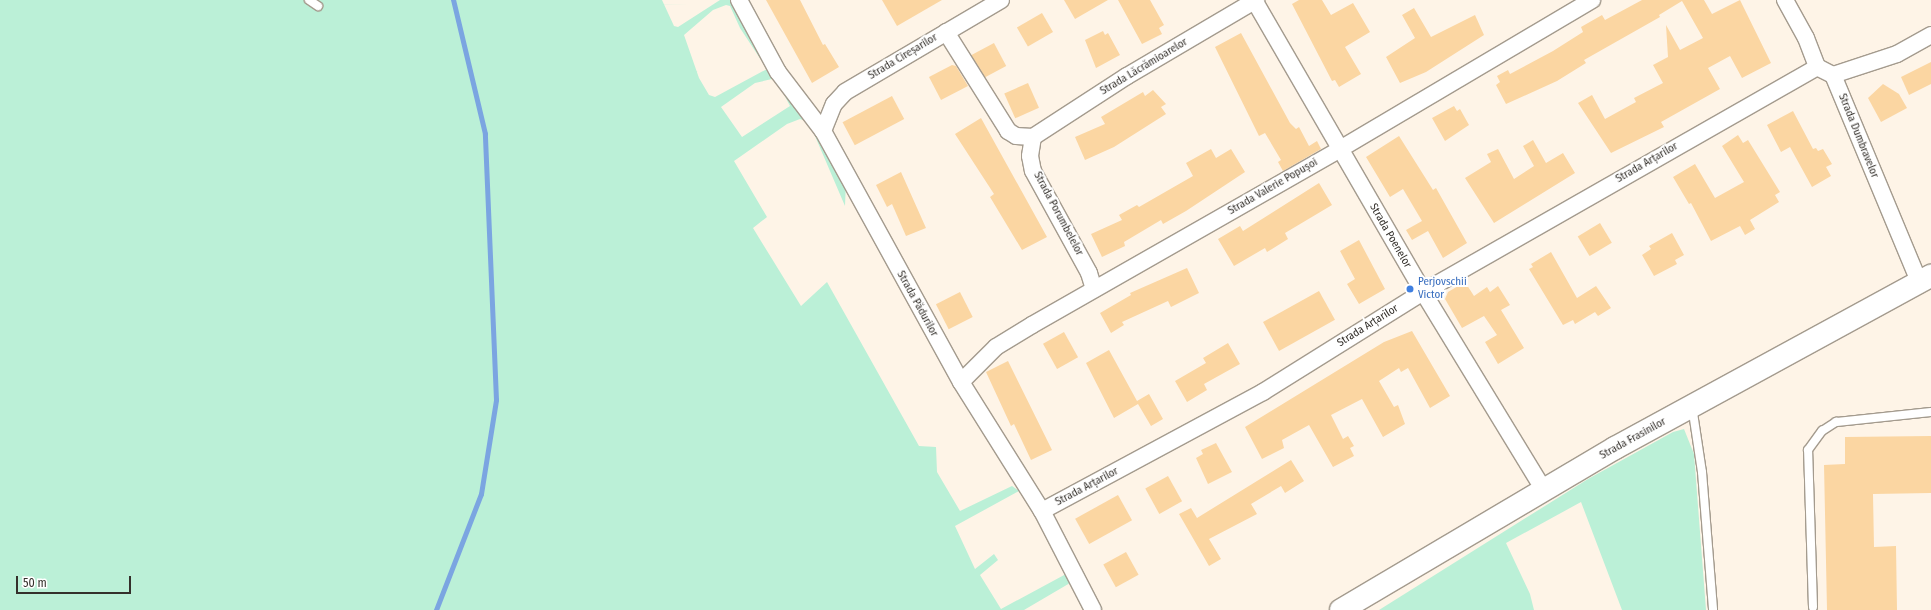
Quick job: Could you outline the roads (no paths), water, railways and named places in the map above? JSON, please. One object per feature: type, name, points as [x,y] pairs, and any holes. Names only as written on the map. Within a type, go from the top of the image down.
[{"type":"main road","name":"Strada Frasinilor","points":[[1341,610],[1544,490],[1692,406],[1925,279]]},
{"type":"street","name":"Strada Pădurilor","points":[[738,0],[778,72],[823,131],[961,382],[1042,511],[1094,610]]},
{"type":"street","name":"Strada Cireșarilor","points":[[823,131],[834,104],[846,92],[1001,0]]},
{"type":"street","name":"Strada Poenelor","points":[[1255,0],[1422,292],[1544,490]]},
{"type":"street","name":"Strada Lăcrămioarelor","points":[[1033,137],[1127,76],[1255,0]]},
{"type":"street","name":"Strada Valerie Popușoi","points":[[961,382],[996,347],[1094,289],[1340,149],[1592,0]]},
{"type":"street","points":[[1785,0],[1806,38],[1817,67],[1834,75],[1897,54],[1931,35]]},
{"type":"street","points":[[946,32],[1008,131],[1016,136],[1033,137]]},
{"type":"street","name":"Strada Arțarilor","points":[[1042,511],[1263,392],[1422,292],[1817,67]]},
{"type":"street","name":"Strada Dumbravelor","points":[[1834,75],[1925,279]]},
{"type":"street","name":"Strada Porumbelelor","points":[[1033,137],[1030,156],[1033,171],[1089,273],[1094,289]]},
{"type":"lane","points":[[309,0],[318,6]]},
{"type":"lane","points":[[1692,406],[1702,465],[1713,610]]},
{"type":"lane","points":[[1813,607],[1808,450],[1822,431],[1836,422],[1931,412]]},
{"type":"waterway","points":[[436,610],[481,494],[496,400],[485,134],[453,0]]},
{"type":"place","name":"Perjovschii Victor","points":[[1410,289]]}]
